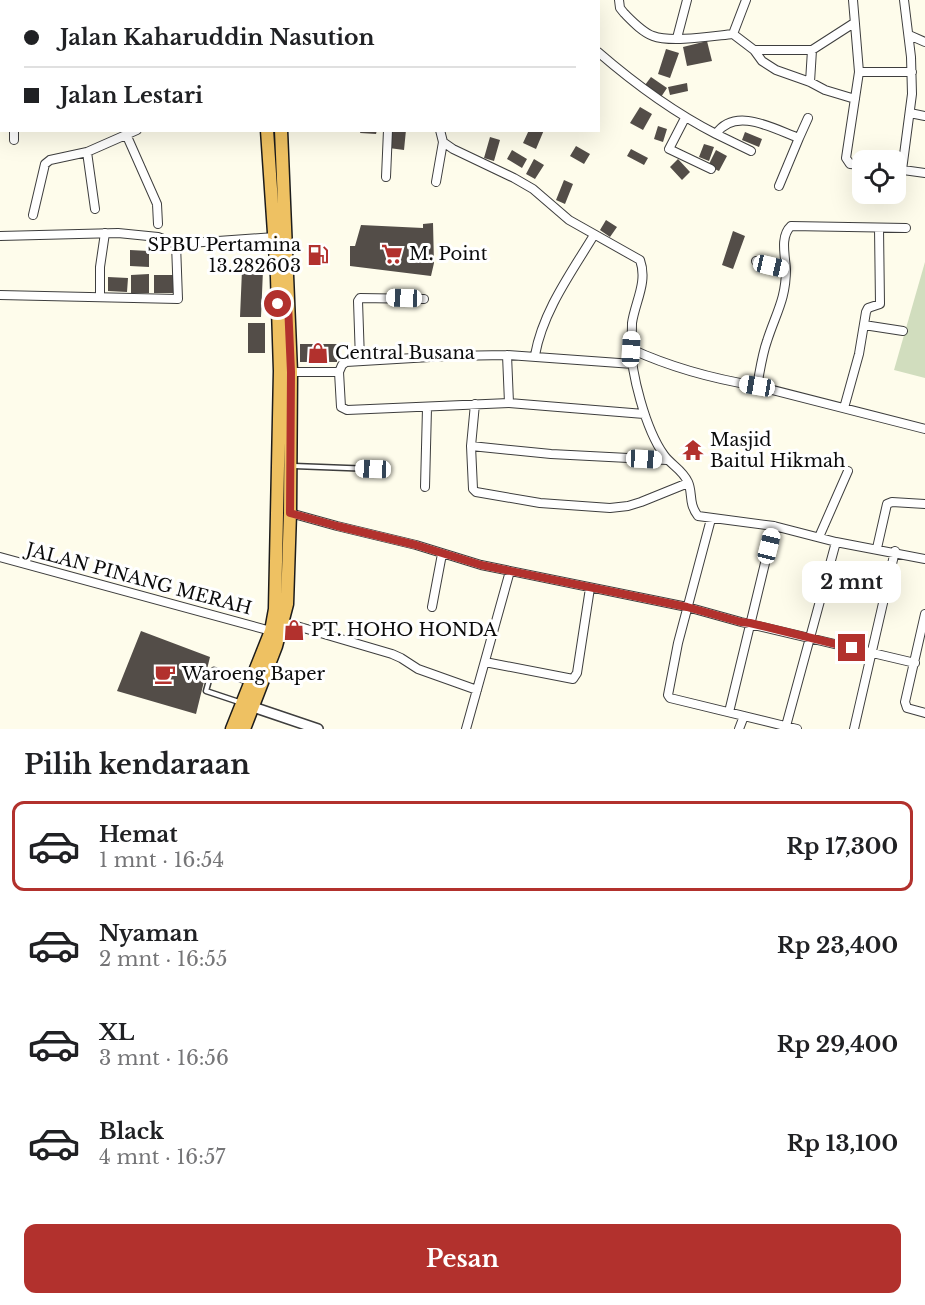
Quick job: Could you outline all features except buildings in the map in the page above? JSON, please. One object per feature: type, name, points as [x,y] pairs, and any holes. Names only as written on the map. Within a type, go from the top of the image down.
[{"type":"highway","points":[[232,729],[248,705],[276,646],[287,604],[291,372],[274,237],[267,132]]},
{"type":"highway","points":[[244,729],[251,683],[271,631],[275,609],[283,304],[281,132]]},
{"type":"street","points":[[619,0],[620,9],[646,32],[661,38],[733,34],[754,50],[762,61],[776,70],[825,90],[855,99]]},
{"type":"street","points":[[677,38],[687,0]]},
{"type":"street","points":[[733,34],[746,0]]},
{"type":"street","points":[[852,164],[846,158],[859,72],[853,0]]},
{"type":"street","points":[[903,150],[910,113],[912,72],[904,0]]},
{"type":"street","points":[[754,50],[812,50],[854,22]]},
{"type":"street","points":[[909,35],[925,42]]},
{"type":"street","points":[[810,82],[812,50]]},
{"type":"street","points":[[600,54],[627,77],[684,118],[751,152]]},
{"type":"street","points":[[859,72],[912,72]]},
{"type":"street","points":[[910,113],[925,116]]},
{"type":"street","points":[[684,118],[669,149],[711,169]]},
{"type":"street","points":[[779,186],[808,118]]},
{"type":"street","points":[[716,134],[722,126],[741,120],[763,124],[799,138]]},
{"type":"street","points":[[14,132],[14,140]]},
{"type":"street","points":[[33,215],[45,164],[50,160],[87,152],[132,132]]},
{"type":"street","points":[[386,177],[388,132]]},
{"type":"street","points":[[436,182],[443,142],[440,132]]},
{"type":"street","points":[[126,134],[157,204],[159,224]]},
{"type":"street","points":[[443,142],[514,178],[538,194],[569,220],[640,260],[643,273],[633,322],[631,349],[633,364],[644,414],[652,437],[667,460]]},
{"type":"street","points":[[87,152],[95,209]]},
{"type":"street","points":[[906,170],[925,173]]},
{"type":"street","points":[[757,386],[767,342],[782,305],[786,285],[784,247],[786,233],[791,226],[906,228]]},
{"type":"street","points":[[844,408],[859,354],[867,310],[880,304],[879,228]]},
{"type":"street","points":[[0,236],[105,233],[158,237],[176,244],[274,237]]},
{"type":"street","points":[[100,297],[100,267],[105,233]]},
{"type":"street","points":[[536,356],[542,327],[564,284],[594,235]]},
{"type":"street","points":[[0,295],[178,299],[176,244]]},
{"type":"street","points":[[756,261],[786,269]]},
{"type":"street","points":[[360,360],[358,301],[360,298],[424,299]]},
{"type":"street","points":[[864,325],[903,331]]},
{"type":"street","points":[[631,349],[656,360],[733,382],[757,386],[925,429]]},
{"type":"street","points":[[507,355],[509,403]]},
{"type":"street","points":[[633,364],[507,355],[360,360],[344,363],[339,372],[341,407],[344,410],[509,403],[644,414]]},
{"type":"street","points":[[291,372],[339,372]]},
{"type":"street","points":[[475,404],[471,446],[474,491],[540,503],[572,506],[628,506],[688,483]]},
{"type":"street","points":[[425,487],[427,408]]},
{"type":"street","points":[[471,446],[550,454],[667,460],[676,465],[688,483],[689,497],[693,510],[698,516],[774,526],[836,542],[925,558]]},
{"type":"street","points":[[819,537],[848,471]]},
{"type":"street","points":[[877,548],[887,504],[892,502],[925,504]]},
{"type":"street","points":[[290,513],[510,572],[687,607],[872,653],[919,658]]},
{"type":"street","points":[[711,519],[687,607],[668,695],[670,698],[796,729]]},
{"type":"street","points":[[729,712],[774,526]]},
{"type":"street","points":[[786,726],[836,542]]},
{"type":"street","points":[[854,729],[895,552]]},
{"type":"street","points":[[432,607],[442,554]]},
{"type":"street","name":"JALAN PINANG MERAH","points":[[0,557],[271,631]]},
{"type":"street","points":[[466,729],[510,572]]},
{"type":"street","points":[[485,662],[573,679],[577,672],[590,588]]},
{"type":"street","points":[[925,614],[919,658],[905,702],[907,708],[925,713]]},
{"type":"street","points":[[283,622],[384,651],[401,657],[418,669],[477,690]]},
{"type":"street","points":[[248,705],[318,729]]},
{"type":"street","points":[[739,729],[744,716]]},
{"type":"lane","points":[[290,466],[373,469]]},
{"type":"lane","points":[[248,705],[206,691],[214,670],[251,683]]},
{"type":"green space","points":[[925,262],[925,378],[894,370]]},
{"type":"place","name":"M. Point","points":[[392,254]]},
{"type":"place","name":"SPBU Pertamina 13.282603","points":[[318,255]]},
{"type":"place","name":"Central Busana","points":[[318,353]]},
{"type":"place","name":"Masjid Baitul Hikmah","points":[[693,450]]},
{"type":"place","name":"PT. HOHO HONDA","points":[[294,630]]},
{"type":"place","name":"Waroeng Baper","points":[[165,674]]},
{"type":"route","points":[[278,304],[288,304],[291,372],[290,513],[416,545],[481,565],[687,607],[703,613],[852,648]]}]
